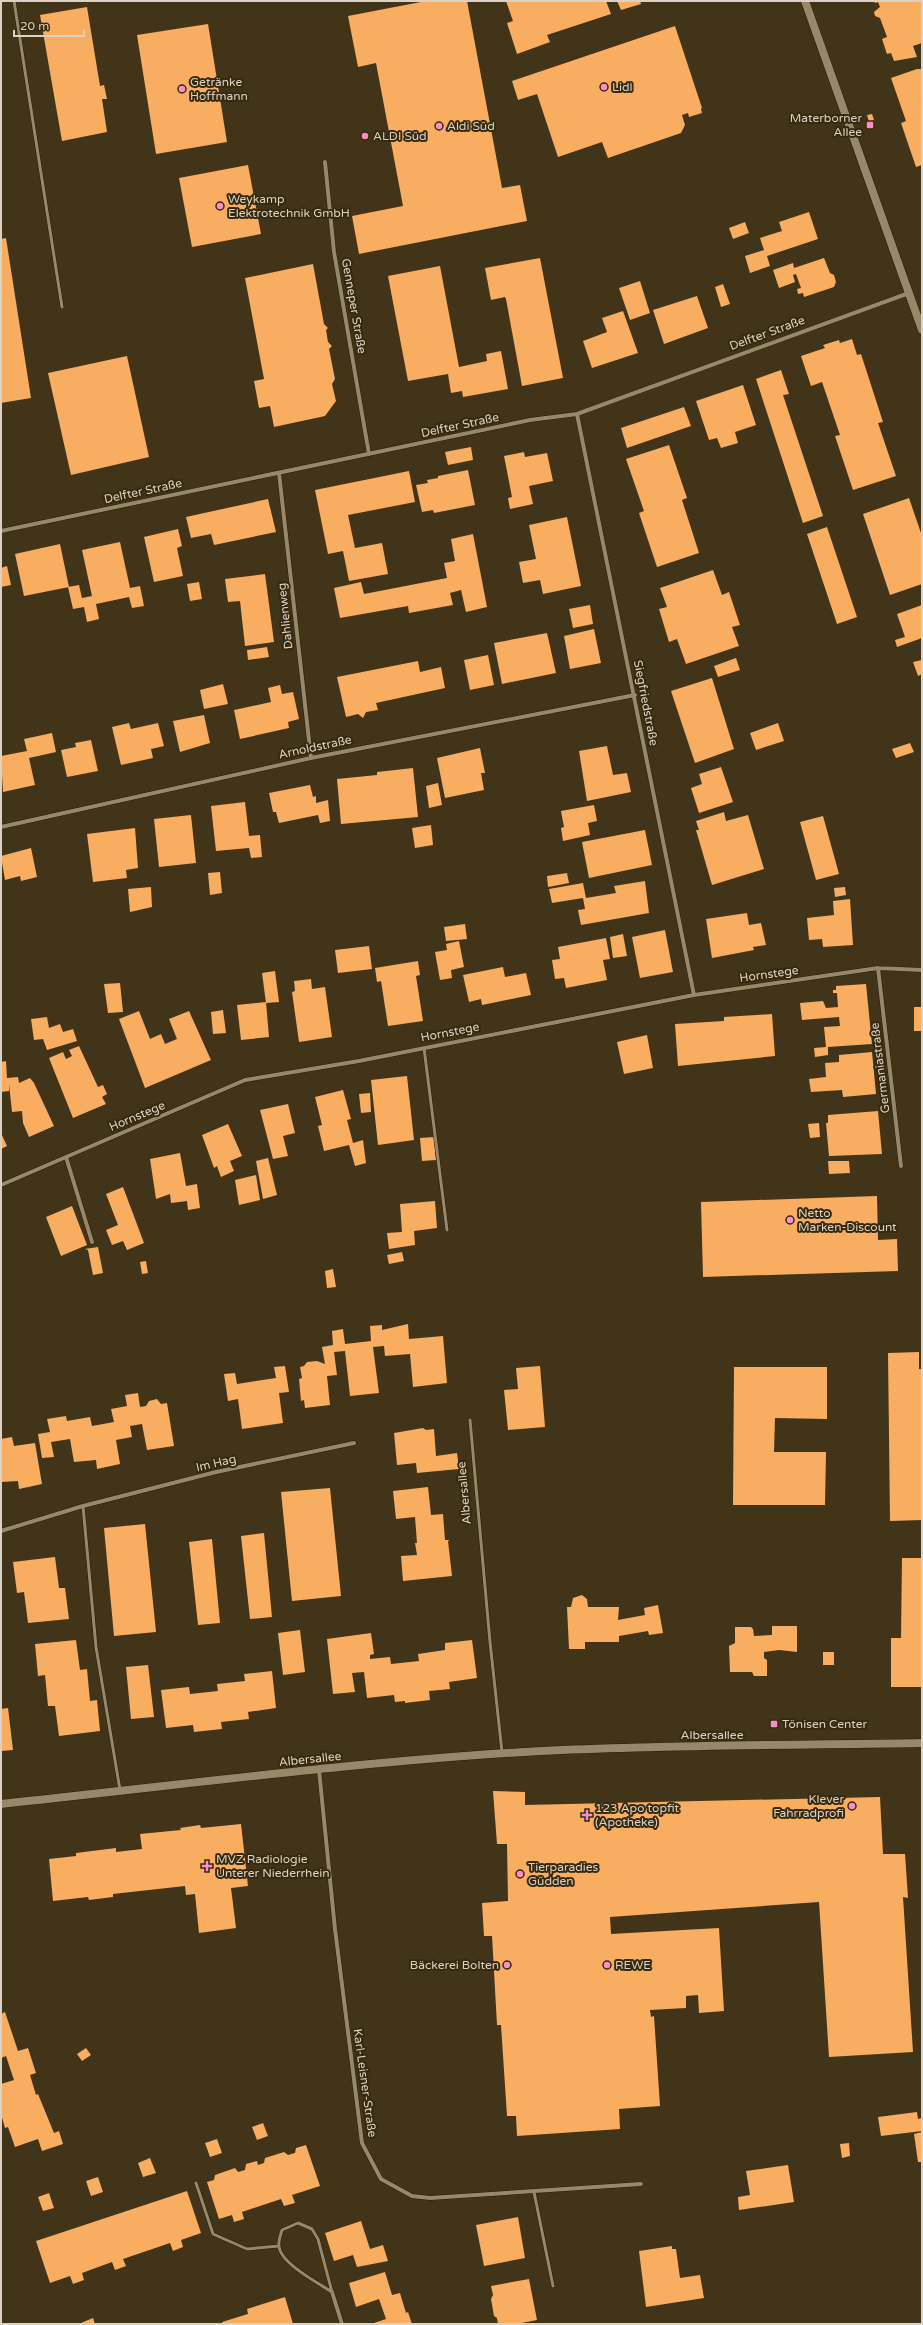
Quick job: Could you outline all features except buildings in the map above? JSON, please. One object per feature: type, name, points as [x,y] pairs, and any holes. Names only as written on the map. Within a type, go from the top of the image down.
[{"type":"street","points":[[805,1],[922,330]]},
{"type":"street","name":"Genneper Straße","points":[[325,162],[334,252],[369,454]]},
{"type":"street","name":"Delfter Straße","points":[[1,531],[530,420],[577,414],[909,292]]},
{"type":"street","name":"Siegfriedstraße","points":[[577,414],[635,695],[694,995]]},
{"type":"street","name":"Dahlienweg","points":[[279,473],[311,758]]},
{"type":"street","name":"Arnoldstraße","points":[[1,827],[311,758],[635,695]]},
{"type":"street","name":"Hornstege","points":[[1,1185],[246,1080],[424,1048],[694,995],[878,968],[922,970]]},
{"type":"street","name":"Germaniastraße","points":[[878,968],[901,1166]]},
{"type":"street","points":[[66,1157],[92,1242]]},
{"type":"street","name":"Im Hag","points":[[1,1531],[83,1506],[216,1472],[354,1443]]},
{"type":"street","name":"Albersallee","points":[[1,1804],[319,1770],[503,1754],[675,1747],[922,1743]]},
{"type":"street","name":"Karl-Leisner-Straße","points":[[319,1770],[335,1929],[362,2143],[381,2179],[396,2189],[412,2196],[430,2198],[640,2184]]},
{"type":"street","points":[[332,2292],[342,2324]]},
{"type":"lane","points":[[14,1],[62,307]]},
{"type":"lane","points":[[424,1048],[447,1230]]},
{"type":"lane","name":"Albersallee","points":[[470,1420],[490,1642],[503,1754]]},
{"type":"lane","points":[[83,1506],[96,1647],[120,1792]]},
{"type":"lane","points":[[196,2183],[213,2234],[247,2249],[278,2246]]},
{"type":"lane","points":[[534,2192],[553,2286]]},
{"type":"lane","points":[[298,2223],[312,2229],[318,2238],[332,2292],[290,2264],[278,2246],[282,2230],[298,2223]]},
{"type":"place","name":"Lidl","points":[[604,87]]},
{"type":"place","name":"Getränke Hoffmann","points":[[182,89]]},
{"type":"place","name":"Materborner Allee","points":[[870,125]]},
{"type":"place","name":"Aldi Süd","points":[[439,126]]},
{"type":"place","name":"ALDI Süd","points":[[365,136]]},
{"type":"place","name":"Weykamp Elektrotechnik GmbH","points":[[220,206]]},
{"type":"place","name":"Netto Marken-Discount","points":[[790,1220]]},
{"type":"place","name":"Tönisen Center","points":[[774,1724]]},
{"type":"place","name":"Klever Fahrradprofi","points":[[852,1806]]},
{"type":"place","name":"123 Apo topfit (Apotheke)","points":[[587,1815]]},
{"type":"place","name":"MVZ Radiologie Unterer Niederrhein","points":[[207,1866]]},
{"type":"place","name":"Tierparadies Güdden","points":[[520,1874]]},
{"type":"place","name":"Bäckerei Bolten","points":[[507,1965]]},
{"type":"place","name":"REWE","points":[[607,1965]]}]
